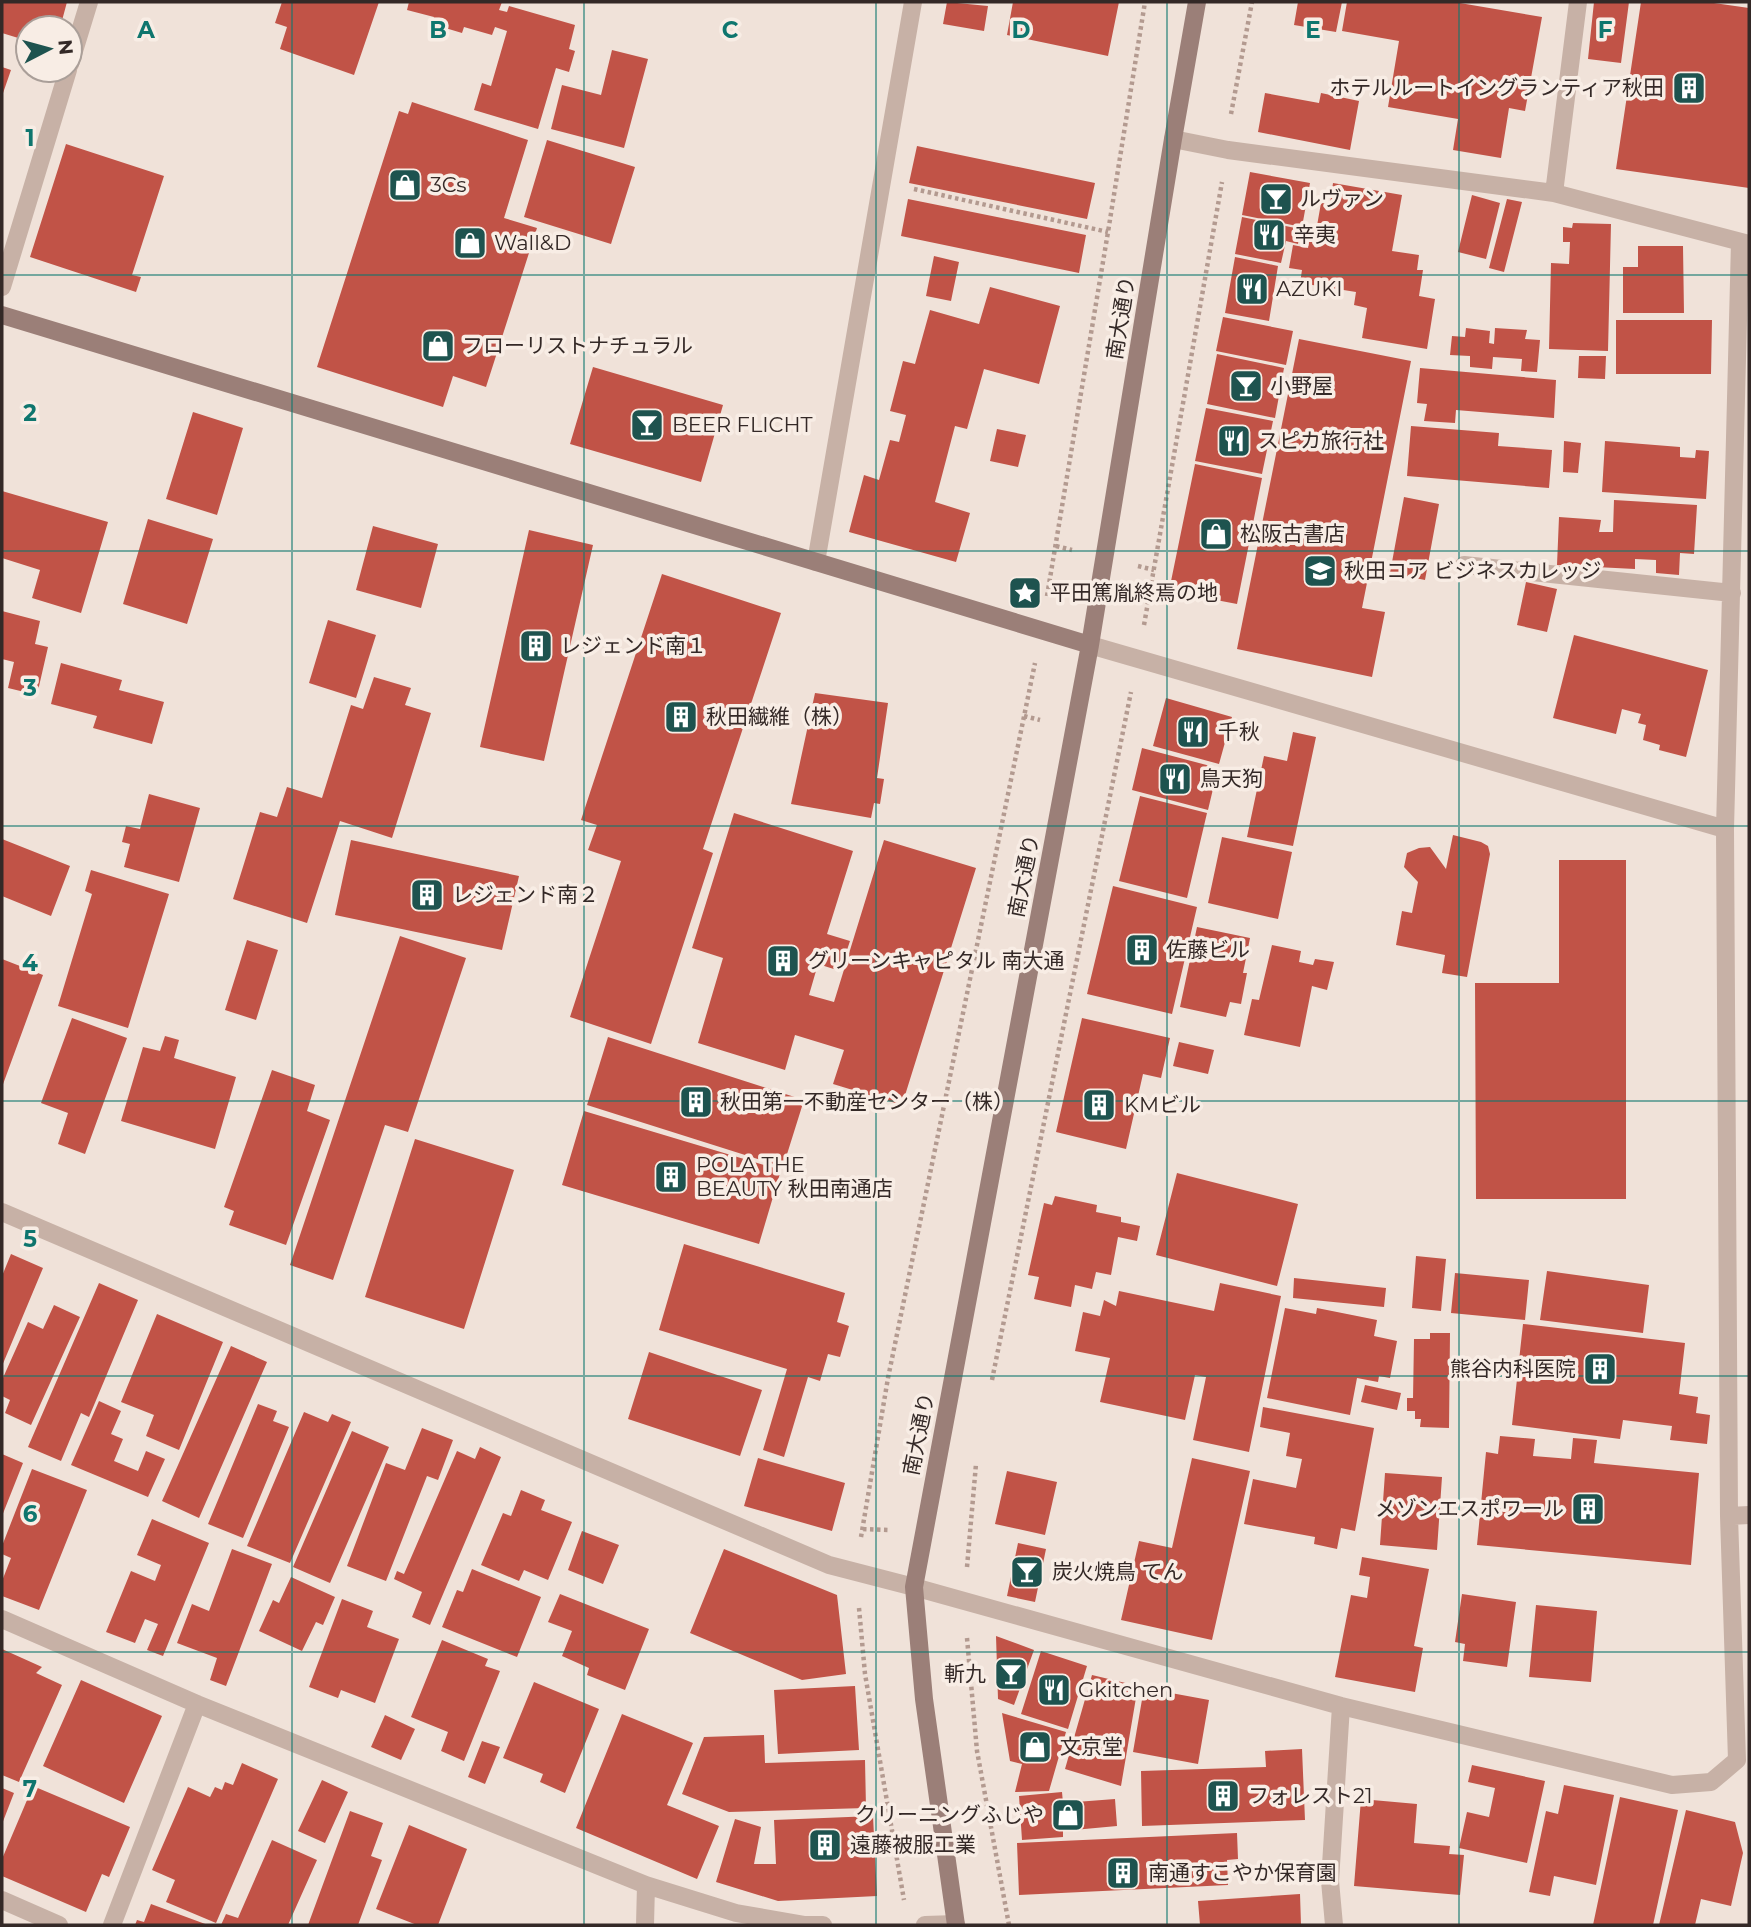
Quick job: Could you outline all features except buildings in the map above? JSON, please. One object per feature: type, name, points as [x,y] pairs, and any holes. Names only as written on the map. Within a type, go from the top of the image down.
[{"type":"street","points":[[816,562],[913,2]]},
{"type":"street","name":"南大通り","points":[[956,1925],[923,1699],[914,1587],[1090,645],[1197,2]]},
{"type":"street","points":[[1554,193],[1578,2]]},
{"type":"street","points":[[2,287],[64,84]]},
{"type":"street","points":[[2,1212],[829,1565],[1341,1706],[1672,1785],[1711,1782],[1737,1760],[1729,1516],[1725,829],[1745,243],[1554,193],[1228,150],[1173,139]]},
{"type":"street","points":[[2,315],[1090,645],[1725,829]]},
{"type":"street","points":[[1464,565],[1732,593]]},
{"type":"street","points":[[1729,1516],[1749,1516]]},
{"type":"street","points":[[2,1619],[197,1704],[646,1885],[736,1913],[805,1925],[823,1925]]},
{"type":"street","points":[[112,1925],[197,1704]]},
{"type":"street","points":[[1334,1925],[1330,1881],[1341,1706]]},
{"type":"street","points":[[645,1925],[646,1885]]},
{"type":"street","points":[[2,1900],[59,1925]]},
{"type":"street","points":[[925,1925],[956,1925]]},
{"type":"path","points":[[906,1912],[865,1674],[856,1572],[891,1364],[1041,630],[1145,2]]},
{"type":"path","points":[[990,1388],[1138,658],[1228,150],[1231,109],[1252,2]]},
{"type":"path","points":[[882,182],[1108,232]]},
{"type":"path","points":[[976,1456],[964,1601],[977,1751],[1009,1925]]},
{"type":"place","name":"ホテルルートイングランティア秋田","points":[[1689,88]]},
{"type":"place","name":"3Cs","points":[[405,185]]},
{"type":"place","name":"ルヴァン","points":[[1276,199]]},
{"type":"place","name":"辛夷","points":[[1269,235]]},
{"type":"place","name":"Wall&D","points":[[470,243]]},
{"type":"place","name":"AZUKI","points":[[1252,289]]},
{"type":"place","name":"フローリストナチュラル","points":[[438,346]]},
{"type":"place","name":"小野屋","points":[[1246,386]]},
{"type":"place","name":"BEER FLICHT","points":[[647,425]]},
{"type":"place","name":"スピカ旅行社","points":[[1234,441]]},
{"type":"place","name":"松阪古書店","points":[[1216,534]]},
{"type":"place","name":"秋田コア ビジネスカレッジ","points":[[1320,571]]},
{"type":"place","name":"平田篤胤終焉の地","points":[[1025,593]]},
{"type":"place","name":"レジェンド南１","points":[[536,646]]},
{"type":"place","name":"秋田繊維（株）","points":[[681,717]]},
{"type":"place","name":"千秋","points":[[1193,732]]},
{"type":"place","name":"鳥天狗","points":[[1175,779]]},
{"type":"place","name":"レジェンド南２","points":[[427,895]]},
{"type":"place","name":"佐藤ビル","points":[[1142,950]]},
{"type":"place","name":"グリーンキャピタル 南大通","points":[[783,961]]},
{"type":"place","name":"秋田第一不動産センター（株）","points":[[696,1102]]},
{"type":"place","name":"KMビル","points":[[1099,1105]]},
{"type":"place","name":"POLA THE BEAUTY 秋田南通店","points":[[671,1177]]},
{"type":"place","name":"熊谷内科医院","points":[[1600,1369]]},
{"type":"place","name":"メゾンエスポワール","points":[[1588,1509]]},
{"type":"place","name":"炭火焼鳥 てん","points":[[1027,1572]]},
{"type":"place","name":"斬九","points":[[1011,1674]]},
{"type":"place","name":"Gkitchen","points":[[1054,1690]]},
{"type":"place","name":"文京堂","points":[[1035,1747]]},
{"type":"place","name":"フォレスト21","points":[[1223,1796]]},
{"type":"place","name":"クリーニングふじや","points":[[1068,1815]]},
{"type":"place","name":"遠藤被服工業","points":[[825,1845]]},
{"type":"place","name":"南通すこやか保育園","points":[[1123,1873]]}]
